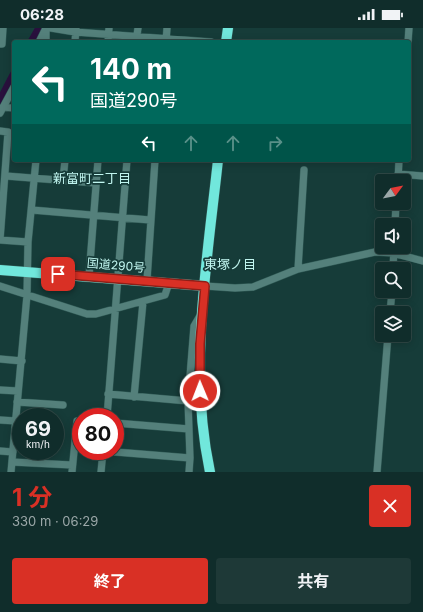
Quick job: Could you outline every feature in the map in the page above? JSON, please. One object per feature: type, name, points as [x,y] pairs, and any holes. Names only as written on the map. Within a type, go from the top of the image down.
[{"type":"highway","points":[[226,40],[228,28]]},
{"type":"highway","points":[[210,472],[203,434],[200,403],[200,344],[202,311],[218,162]]},
{"type":"highway","name":"国道290号","points":[[0,270],[147,280],[205,286]]},
{"type":"street","points":[[0,44],[2,44],[3,28]]},
{"type":"street","points":[[40,40],[46,28]]},
{"type":"street","points":[[46,28],[46,40]]},
{"type":"street","points":[[51,28],[108,31],[137,39],[166,40],[167,28]]},
{"type":"street","points":[[137,39],[138,28]]},
{"type":"street","points":[[408,40],[409,28]]},
{"type":"street","points":[[75,40],[76,30]]},
{"type":"street","points":[[1,110],[12,90]]},
{"type":"street","points":[[1,110],[12,108]]},
{"type":"street","points":[[0,131],[8,132],[6,176],[0,240],[28,242]]},
{"type":"street","points":[[17,408],[22,361],[27,295],[26,272],[28,242],[36,162]]},
{"type":"street","points":[[63,180],[65,162]]},
{"type":"street","points":[[89,276],[98,162]]},
{"type":"street","points":[[107,408],[127,162]]},
{"type":"street","points":[[147,280],[155,162]]},
{"type":"street","points":[[398,174],[399,162]]},
{"type":"street","points":[[298,269],[304,170]]},
{"type":"street","points":[[6,176],[35,177],[96,183]]},
{"type":"street","points":[[411,177],[423,176]]},
{"type":"street","points":[[32,210],[150,220]]},
{"type":"street","points":[[205,286],[235,288],[253,287],[298,269],[375,252]]},
{"type":"street","points":[[404,254],[423,261]]},
{"type":"street","points":[[0,286],[87,314],[96,314],[165,295],[169,283]]},
{"type":"street","points":[[134,397],[143,302]]},
{"type":"street","points":[[189,472],[188,401],[194,326],[202,311]]},
{"type":"street","points":[[377,472],[387,342]]},
{"type":"street","points":[[0,359],[22,361]]},
{"type":"street","points":[[0,390],[18,391]]},
{"type":"street","points":[[108,394],[188,401]]},
{"type":"street","points":[[17,402],[63,405]]},
{"type":"street","points":[[0,420],[12,421]]},
{"type":"street","points":[[124,424],[189,429]]},
{"type":"street","points":[[0,452],[12,452]]},
{"type":"street","points":[[124,453],[190,458]]},
{"type":"street","points":[[101,472],[102,460]]},
{"type":"street","points":[[11,472],[12,462],[72,469]]},
{"type":"waterway","points":[[33,40],[40,28]]},
{"type":"waterway","points":[[0,102],[12,79]]},
{"type":"district","name":"新富町二丁目","points":[[92,178]]},
{"type":"district","name":"東塚ノ目","points":[[230,264]]},
{"type":"route","points":[[58,274],[205,286],[200,344],[200,391]]}]
